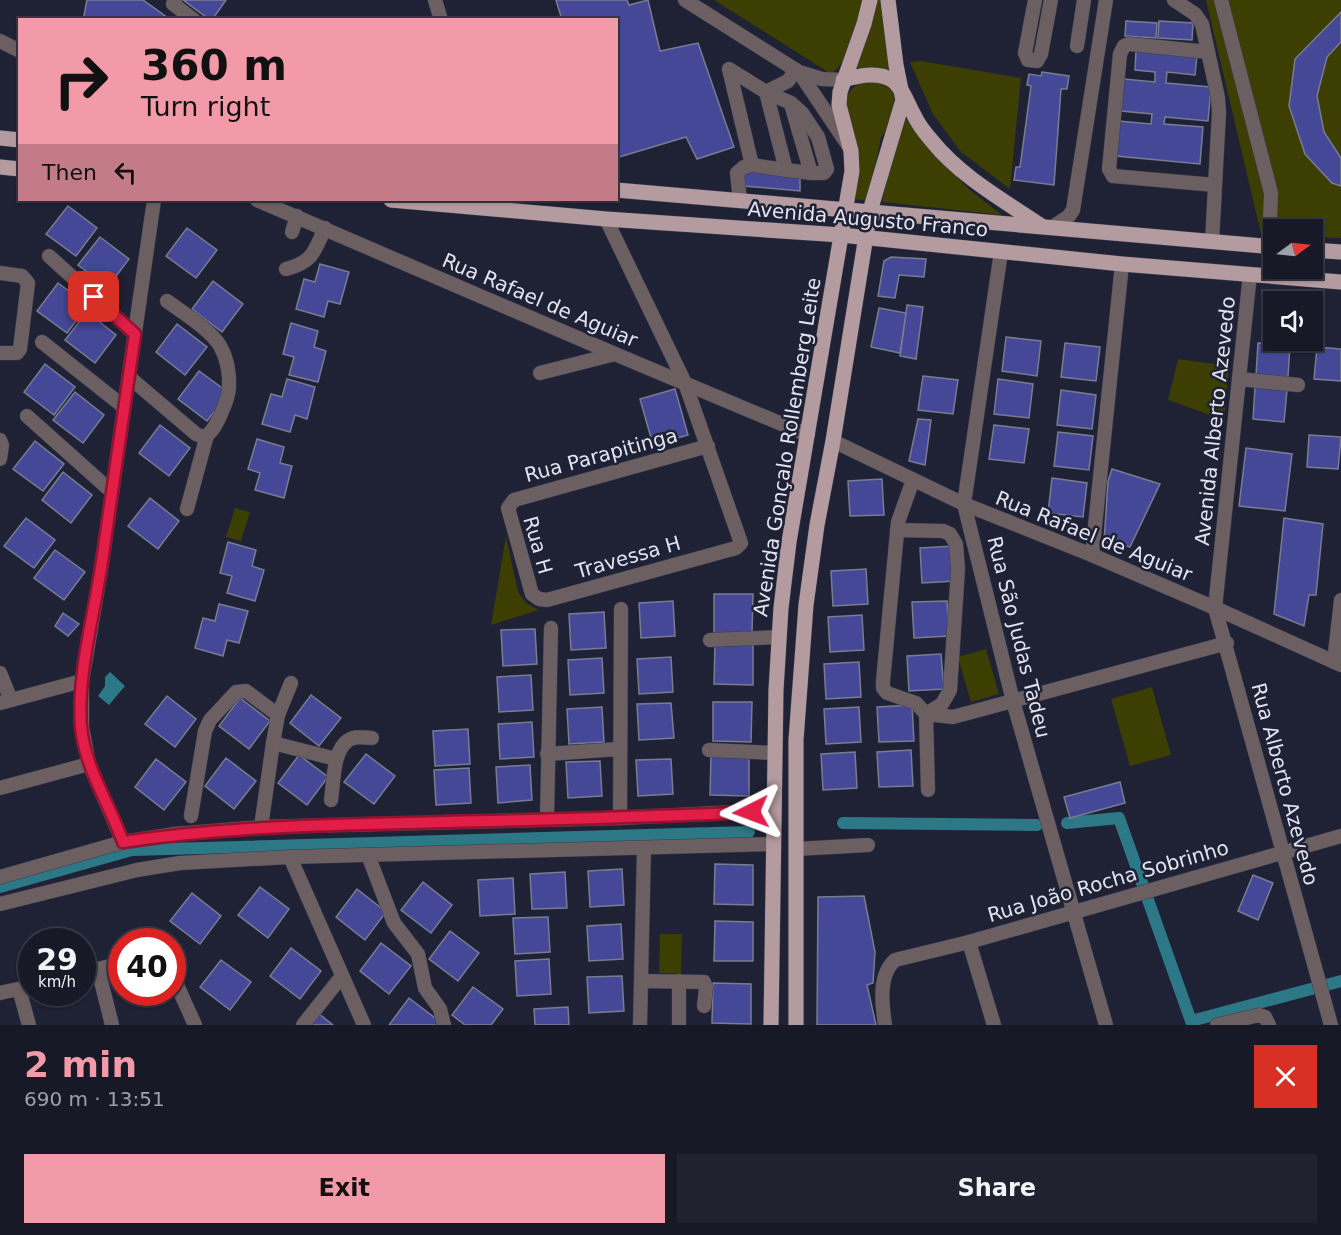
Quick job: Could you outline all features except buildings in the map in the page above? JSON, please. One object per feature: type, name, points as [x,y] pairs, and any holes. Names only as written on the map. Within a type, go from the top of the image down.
[{"type":"main road","name":"Avenida Gonçalo Rollemberg Leite","points":[[771,1025],[774,753],[779,637],[789,542],[852,171],[851,151],[839,105],[843,80],[864,24],[870,0]]},
{"type":"main road","points":[[796,740],[806,605],[817,525],[870,212],[902,107],[902,92],[896,65],[888,0]]},
{"type":"main road","points":[[843,80],[880,75],[892,81],[902,92],[914,116],[942,153],[989,190],[1048,226]]},
{"type":"main road","points":[[0,138],[18,140]]},
{"type":"main road","points":[[0,167],[18,169]]},
{"type":"main road","name":"Avenida Augusto Franco","points":[[618,190],[1263,246]]},
{"type":"main road","name":"Avenida Augusto Franco","points":[[402,201],[606,219],[841,235],[1122,264],[1341,282]]},
{"type":"main road","points":[[1323,251],[1341,252]]},
{"type":"main road","points":[[776,690],[783,681],[790,681],[792,684],[796,740],[796,1025]]},
{"type":"street","points":[[175,0],[173,4],[191,18]]},
{"type":"street","points":[[435,0],[440,18]]},
{"type":"street","points":[[685,0],[798,71],[822,79],[843,80]]},
{"type":"street","points":[[1035,0],[1025,53],[1028,60],[1033,62],[1037,61],[1041,54],[1051,0]]},
{"type":"street","points":[[1077,46],[1084,0]]},
{"type":"street","points":[[1048,226],[1069,216],[1073,210],[1106,0]]},
{"type":"street","points":[[1174,0],[1199,19],[1218,98],[1212,242]]},
{"type":"street","points":[[1221,0],[1271,193],[1271,219]]},
{"type":"street","points":[[1081,20],[1102,26]]},
{"type":"street","points":[[0,41],[18,50]]},
{"type":"street","points":[[1208,52],[1129,44],[1124,46],[1120,54],[1109,170],[1113,176],[1215,185]]},
{"type":"street","points":[[740,200],[737,173],[744,167],[752,165],[811,173],[791,103],[766,92],[729,69],[752,165]]},
{"type":"street","points":[[766,92],[789,80],[798,71]]},
{"type":"street","points":[[798,71],[851,151]]},
{"type":"street","points":[[766,92],[786,170]]},
{"type":"street","points":[[123,842],[89,764],[81,727],[82,681],[154,201]]},
{"type":"street","name":"Rua Rafael de Aguiar","points":[[259,201],[808,435]]},
{"type":"street","points":[[297,233],[301,218]]},
{"type":"street","points":[[606,219],[685,383],[708,446]]},
{"type":"street","points":[[286,269],[300,265],[307,260],[325,228]]},
{"type":"street","name":"Rua São Judas Tadeu","points":[[1001,252],[964,504],[1013,701],[1106,1025]]},
{"type":"street","points":[[49,256],[135,334]]},
{"type":"street","points":[[1092,555],[1122,264]]},
{"type":"street","points":[[0,273],[22,276],[28,283],[20,349],[17,353],[0,353]]},
{"type":"street","name":"Avenida Alberto Azevedo","points":[[1215,608],[1250,274]]},
{"type":"street","points":[[167,301],[217,341],[226,359],[229,378],[228,397],[214,428],[207,435],[187,509]]},
{"type":"street","points":[[42,342],[124,407]]},
{"type":"street","points":[[540,374],[615,354]]},
{"type":"street","points":[[129,376],[196,434],[207,435]]},
{"type":"street","points":[[1239,379],[1298,385]]},
{"type":"street","points":[[27,416],[112,492]]},
{"type":"street","name":"Rua Rafael de Aguiar","points":[[833,441],[964,504],[1092,555],[1338,664]]},
{"type":"street","name":"Rua Parapitinga","points":[[508,508],[514,500],[708,446]]},
{"type":"street","name":"Travessa H","points":[[532,594],[547,600],[736,548],[741,543],[708,446]]},
{"type":"street","points":[[913,480],[901,509],[897,530],[883,688],[887,693],[916,703],[926,714],[928,790]]},
{"type":"street","name":"Rua H","points":[[508,508],[532,594]]},
{"type":"street","points":[[897,530],[943,531],[950,534],[956,544],[958,569],[956,619],[950,690],[942,704],[926,714]]},
{"type":"street","points":[[1338,664],[1341,600]]},
{"type":"street","name":"Rua Alberto Azevedo","points":[[1215,608],[1227,643],[1331,1025]]},
{"type":"street","points":[[620,818],[621,609]]},
{"type":"street","points":[[547,819],[551,628]]},
{"type":"street","points":[[710,640],[779,637]]},
{"type":"street","points":[[926,714],[953,717],[1227,643]]},
{"type":"street","points":[[0,673],[6,701],[82,681]]},
{"type":"street","points":[[261,827],[278,715],[291,683]]},
{"type":"street","points":[[191,816],[205,731],[210,720],[236,692],[241,690],[246,691],[278,715]]},
{"type":"street","points":[[331,800],[336,759],[343,745],[351,739],[372,738]]},
{"type":"street","points":[[273,743],[336,759]]},
{"type":"street","points":[[547,754],[619,749]]},
{"type":"street","points":[[709,750],[774,753]]},
{"type":"street","points":[[0,788],[89,764]]},
{"type":"street","points":[[0,877],[123,842],[176,834],[261,827],[620,818],[773,810]]},
{"type":"street","name":"Rua João Rocha Sobrinho","points":[[885,1025],[884,976],[888,966],[895,960],[969,942],[1341,836]]},
{"type":"street","points":[[0,904],[137,870],[180,864],[290,857],[773,844]]},
{"type":"street","points":[[796,849],[868,846]]},
{"type":"street","points":[[640,1025],[644,849]]},
{"type":"street","points":[[368,855],[394,923],[418,954],[425,988],[440,1009],[444,1025]]},
{"type":"street","points":[[290,857],[364,1025]]},
{"type":"street","points":[[969,942],[994,1025]]},
{"type":"street","points":[[108,966],[98,969],[112,1025]]},
{"type":"street","points":[[303,1025],[342,976]]},
{"type":"street","points":[[641,981],[704,982],[706,988],[704,1006]]},
{"type":"street","points":[[679,981],[679,1025]]},
{"type":"street","points":[[0,993],[18,990]]},
{"type":"street","points":[[186,1005],[195,1025]]},
{"type":"street","points":[[27,1006],[28,1025]]},
{"type":"street","points":[[1216,1025],[1259,1015],[1265,1017],[1269,1025]]},
{"type":"shaded area","points":[[714,0],[863,0],[849,50],[831,74]]},
{"type":"shaded area","points":[[876,0],[881,0],[890,72],[851,74]]},
{"type":"shaded area","points":[[1206,0],[1341,0],[1341,238],[1323,237],[1323,219],[1263,219],[1263,234],[1261,234]]},
{"type":"shaded area","points":[[921,61],[1021,78],[1010,189],[961,152],[933,114],[910,62]]},
{"type":"shaded area","points":[[864,81],[887,87],[897,99],[888,129],[881,137],[869,201],[854,199],[858,151],[846,104],[853,88]]},
{"type":"shaded area","points":[[907,113],[932,152],[970,190],[1002,215],[882,202],[890,159]]},
{"type":"shaded area","points":[[1178,359],[1229,366],[1224,420],[1168,400]]},
{"type":"shaded area","points":[[235,508],[250,512],[241,541],[226,537]]},
{"type":"shaded area","points":[[506,536],[518,592],[526,603],[539,610],[491,625]]},
{"type":"shaded area","points":[[986,649],[999,694],[971,702],[958,657]]},
{"type":"shaded area","points":[[110,672],[125,686],[109,705],[98,696],[105,686],[105,677]]},
{"type":"shaded area","points":[[1152,687],[1171,755],[1130,766],[1111,699]]},
{"type":"shaded area","points":[[660,934],[682,934],[681,974],[659,973]]},
{"type":"waterway","points":[[1067,823],[1119,818],[1191,1021],[1341,981]]},
{"type":"waterway","points":[[843,823],[1037,825]]},
{"type":"waterway","points":[[0,887],[132,850],[749,832]]},
{"type":"route","points":[[94,297],[135,334],[101,569],[82,681],[81,705],[81,727],[89,764],[123,842],[176,834],[261,827],[620,818],[751,812]]}]
